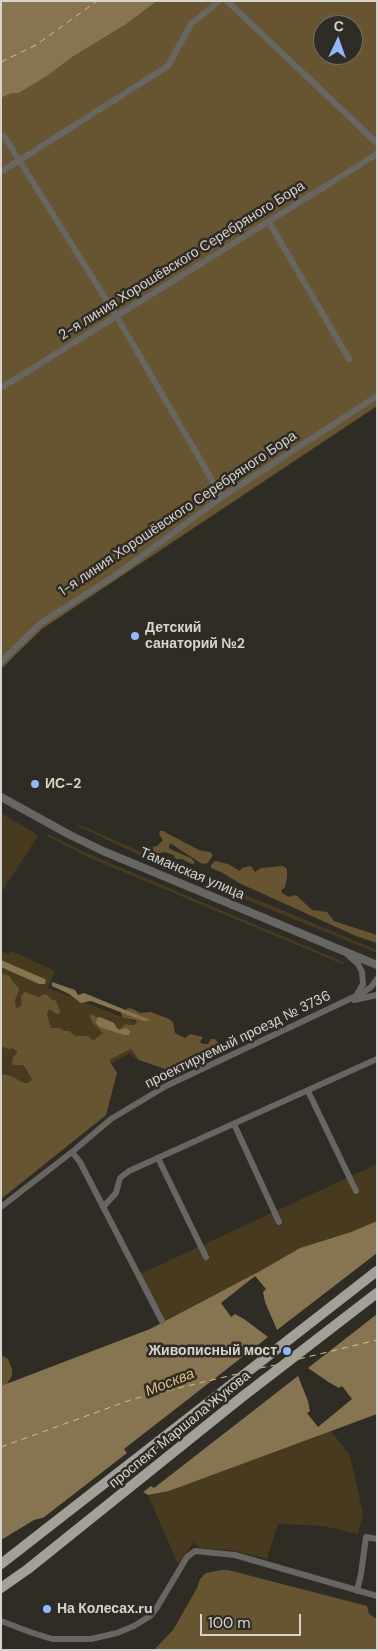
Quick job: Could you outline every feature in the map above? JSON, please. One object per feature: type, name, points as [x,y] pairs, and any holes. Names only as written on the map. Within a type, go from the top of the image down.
[{"type":"main road","name":"проспект Маршала Жукова","points":[[1,1564],[377,1271]]},
{"type":"main road","name":"проспект Маршала Жукова","points":[[1,1588],[28,1569],[242,1397],[377,1293]]},
{"type":"street","points":[[1,172],[168,66],[191,24],[219,1]]},
{"type":"street","points":[[227,1],[377,143]]},
{"type":"street","points":[[4,136],[117,317],[222,497]]},
{"type":"street","name":"2-я линия Хорошёвского Серебряного Бора","points":[[1,388],[377,154]]},
{"type":"street","points":[[269,222],[349,359]]},
{"type":"street","name":"1-я линия Хорошёвского Серебряного Бора","points":[[1,662],[41,622],[120,572],[222,497],[377,396]]},
{"type":"street","name":"Таманская улица","points":[[1,797],[103,851],[377,965]]},
{"type":"street","points":[[344,951],[352,958],[362,972],[363,984],[357,997]]},
{"type":"street","points":[[357,997],[377,979]]},
{"type":"street","points":[[357,997],[377,990]]},
{"type":"street","points":[[357,997],[377,995]]},
{"type":"street","name":"проектируемый проезд № 3736","points":[[1,1207],[111,1120],[166,1086],[357,997]]},
{"type":"street","points":[[103,1207],[116,1193],[118,1182],[122,1176],[133,1168],[377,1060]]},
{"type":"street","points":[[308,1090],[356,1191]]},
{"type":"street","points":[[234,1124],[280,1222]]},
{"type":"street","points":[[72,1152],[80,1162],[162,1321]]},
{"type":"street","points":[[158,1158],[206,1257]]},
{"type":"street","points":[[357,1591],[366,1537],[377,1539]]},
{"type":"street","points":[[1,1621],[39,1636],[72,1640],[91,1640],[125,1630],[142,1622],[156,1609],[187,1557],[195,1550],[235,1555],[377,1596]]},
{"type":"shaded area","points":[[157,1],[377,1],[377,406],[42,629],[1,669],[1,98],[12,93],[19,93],[47,76],[74,56],[125,25]]},
{"type":"shaded area","points":[[1,813],[38,836],[1,893]]},
{"type":"shaded area","points":[[76,825],[85,827],[144,853],[144,855],[141,856]]},
{"type":"shaded area","points":[[160,831],[213,855],[208,863],[202,864],[170,843],[170,849],[191,858],[195,863],[192,864],[182,859],[176,859],[173,855],[165,852],[156,854],[152,852],[153,847],[163,840],[159,834]]},
{"type":"shaded area","points":[[48,834],[84,852],[346,963],[342,964],[90,858],[47,836]]},
{"type":"shaded area","points":[[151,857],[198,876],[199,879],[151,860]]},
{"type":"shaded area","points":[[215,861],[228,864],[240,871],[242,868],[251,866],[255,872],[261,868],[283,866],[287,869],[287,877],[285,887],[281,891],[283,894],[290,897],[297,896],[312,910],[327,912],[334,921],[377,935],[377,943],[356,936],[239,883],[213,869],[211,865]]},
{"type":"shaded area","points":[[210,880],[377,950],[377,953],[208,884],[207,882]]},
{"type":"shaded area","points":[[1,950],[8,954],[12,951],[55,971],[48,988],[210,1051],[162,1067],[134,1058],[130,1053],[109,1065],[110,1075],[106,1115],[1,1199]]},
{"type":"shaded area","points":[[1,974],[10,976],[18,987],[19,990],[15,1000],[16,1009],[22,1005],[21,996],[25,992],[39,997],[44,994],[47,995],[56,1001],[60,1011],[59,1014],[56,1014],[48,1010],[47,1015],[51,1028],[69,1031],[75,1036],[88,1036],[94,1040],[103,1033],[92,1022],[90,1016],[92,1014],[108,1025],[120,1029],[125,1024],[135,1025],[137,1022],[135,1020],[123,1018],[122,1016],[121,1013],[128,1008],[140,1013],[151,1012],[169,1019],[173,1022],[175,1033],[185,1038],[190,1034],[203,1037],[200,1042],[203,1044],[208,1044],[211,1039],[215,1039],[221,1047],[218,1053],[197,1064],[165,1069],[139,1060],[131,1049],[109,1060],[117,1073],[106,1115],[1,1199],[1,1074],[11,1076],[24,1083],[29,1083],[32,1079],[23,1065],[14,1065],[12,1063],[13,1057],[17,1052],[13,1048],[8,1049],[1,1046]]},
{"type":"shaded area","points":[[377,1164],[377,1221],[351,1232],[300,1248],[163,1322],[138,1275]]},
{"type":"shaded area","points":[[1,1355],[8,1359],[12,1376],[6,1385],[1,1386]]},
{"type":"shaded area","points":[[330,1430],[350,1455],[363,1514],[358,1534],[323,1526],[278,1524],[267,1559],[231,1550],[200,1548],[194,1542],[178,1564],[148,1495],[169,1491]]},
{"type":"shaded area","points":[[228,1570],[367,1606],[369,1614],[375,1618],[377,1617],[377,1650],[154,1650],[173,1630],[197,1588],[200,1579],[206,1573]]},
{"type":"water","points":[[1,1],[157,1],[125,25],[74,56],[47,76],[19,93],[12,93],[1,98]]},
{"type":"water","points":[[1,960],[45,979],[45,984],[39,984],[1,967]]},
{"type":"water","points":[[52,982],[75,990],[78,995],[84,993],[150,1020],[144,1021],[91,1001],[81,1003],[69,994],[52,986]]},
{"type":"water","points":[[100,1017],[114,1023],[118,1030],[126,1028],[130,1031],[129,1035],[100,1027],[96,1023],[97,1018]]},
{"type":"water","name":"Москва","points":[[377,1221],[377,1414],[169,1491],[148,1495],[143,1492],[34,1520],[1,1540],[1,1386],[150,1329],[300,1248],[351,1232]]},
{"type":"pier","name":"Живописный мост","points":[[377,1253],[377,1314],[308,1368],[339,1388],[342,1386],[352,1399],[318,1427],[307,1413],[310,1411],[308,1401],[298,1376],[154,1488],[151,1486],[137,1497],[39,1521],[127,1453],[124,1449],[268,1337],[235,1314],[231,1317],[221,1303],[255,1276],[266,1289],[263,1292],[265,1302],[277,1330]]},
{"type":"ferry route","points":[[1,62],[36,45],[97,1]]},
{"type":"ferry route","points":[[299,1359],[377,1340]]},
{"type":"ferry route","points":[[260,1368],[276,1365]]},
{"type":"ferry route","points":[[1,1447],[133,1399],[237,1374]]},
{"type":"place","name":"Детский санаторий №2","points":[[135,636]]},
{"type":"place","name":"ИС-2","points":[[35,784]]},
{"type":"place","name":"Живописный мост","points":[[287,1351]]},
{"type":"place","name":"На Колесах.ru","points":[[47,1609]]}]
